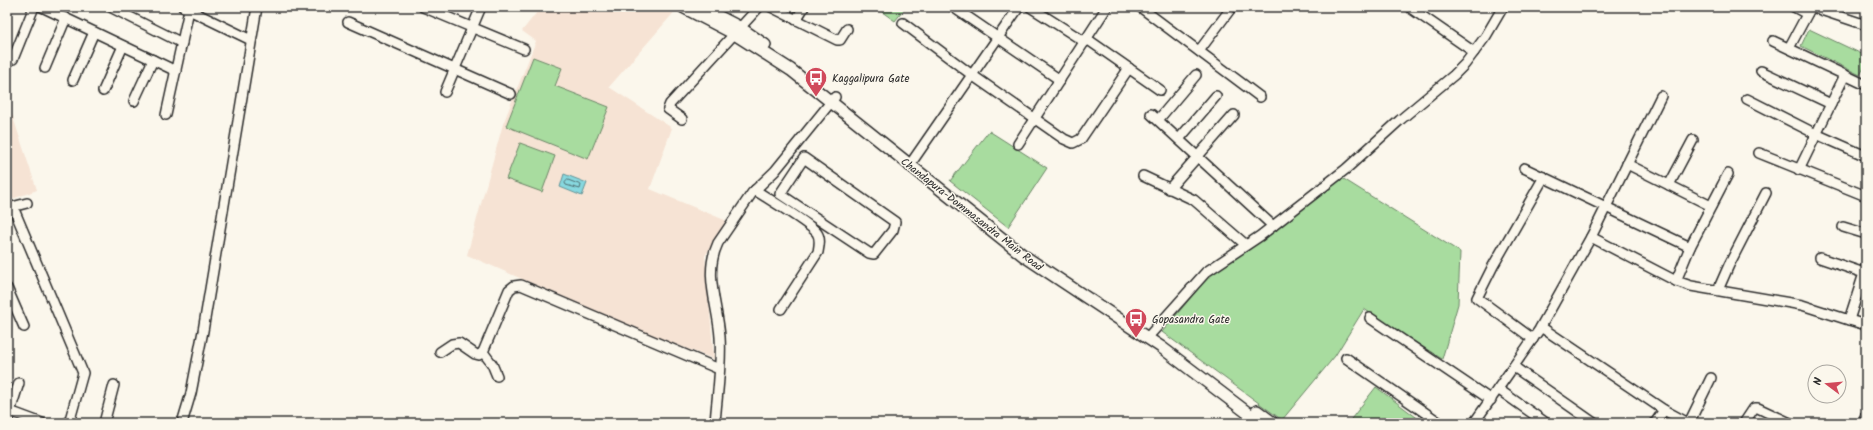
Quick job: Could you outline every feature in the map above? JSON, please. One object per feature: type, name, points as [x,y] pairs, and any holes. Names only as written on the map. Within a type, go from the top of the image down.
[{"type":"main road","name":"Chandapura-Dommasandra Main Road","points":[[683,7],[736,30]]},
{"type":"main road","name":"Chandapura-Dommasandra Main Road","points":[[700,7],[736,30],[832,100],[1024,256],[1149,335],[1273,423]]},
{"type":"main road","name":"Chandapura-Dommasandra Main Road","points":[[1149,335],[1261,423]]},
{"type":"street","points":[[13,59],[34,7]]},
{"type":"street","points":[[42,7],[176,70]]},
{"type":"street","points":[[110,7],[182,43]]},
{"type":"street","points":[[423,7],[524,49]]},
{"type":"street","points":[[445,92],[481,7]]},
{"type":"street","points":[[682,119],[668,109],[668,107],[736,30],[759,7]]},
{"type":"street","points":[[771,7],[837,40],[840,40],[847,29]]},
{"type":"street","points":[[796,20],[804,7]]},
{"type":"street","points":[[953,7],[1060,80]]},
{"type":"street","points":[[911,164],[1019,7]]},
{"type":"street","points":[[1030,7],[1129,68],[1160,90]]},
{"type":"street","points":[[1018,144],[1107,7]]},
{"type":"street","points":[[1140,7],[1260,97]]},
{"type":"street","points":[[1199,51],[1232,7]]},
{"type":"street","points":[[1409,7],[1474,52]]},
{"type":"street","points":[[1149,335],[1206,272],[1273,226],[1346,169],[1400,120],[1454,75],[1486,36],[1503,7]]},
{"type":"street","points":[[1794,7],[1810,9],[1866,25]]},
{"type":"street","points":[[182,423],[191,393],[201,339],[256,8]]},
{"type":"street","points":[[166,115],[182,43],[186,9],[251,40]]},
{"type":"street","points":[[1789,48],[1810,9]]},
{"type":"street","points":[[45,68],[66,18]]},
{"type":"street","points":[[348,22],[511,94]]},
{"type":"street","points":[[902,24],[1035,119],[1073,143],[1081,139],[1129,68]]},
{"type":"street","points":[[73,80],[94,32]]},
{"type":"street","points":[[1773,41],[1866,85]]},
{"type":"street","points":[[103,91],[123,46]]},
{"type":"street","points":[[134,101],[153,60]]},
{"type":"street","points":[[1761,71],[1831,104]]},
{"type":"street","points":[[1158,120],[1196,75]]},
{"type":"street","points":[[1799,170],[1845,75]]},
{"type":"street","points":[[1179,139],[1216,96]]},
{"type":"street","points":[[1474,423],[1541,327],[1591,237],[1605,205],[1661,96]]},
{"type":"street","points":[[1747,99],[1816,134],[1866,156]]},
{"type":"street","points":[[715,423],[720,336],[712,285],[711,262],[718,243],[755,190],[779,165],[832,100]]},
{"type":"street","points":[[1151,114],[1273,226]]},
{"type":"street","points":[[1170,189],[1234,116]]},
{"type":"street","points":[[1669,185],[1694,140]]},
{"type":"street","points":[[1759,153],[1866,196]]},
{"type":"street","points":[[804,158],[807,159],[895,222],[893,230],[874,254],[869,253],[781,196],[780,191],[792,174],[804,158]]},
{"type":"street","points":[[1627,164],[1711,206]]},
{"type":"street","points":[[779,165],[792,174]]},
{"type":"street","points":[[1524,168],[1605,205],[1690,247]]},
{"type":"street","points":[[1676,281],[1690,247],[1728,174]]},
{"type":"street","points":[[1143,176],[1194,200],[1246,245]]},
{"type":"street","points":[[1533,339],[1477,298],[1493,266],[1544,177]]},
{"type":"street","points":[[755,190],[817,233],[819,237],[820,243],[818,252],[781,309]]},
{"type":"street","points":[[1718,290],[1729,265],[1766,193]]},
{"type":"street","points":[[27,203],[10,208],[83,373],[70,423]]},
{"type":"street","points":[[1843,227],[1866,234]]},
{"type":"street","points":[[1591,237],[1676,281],[1691,286],[1802,305],[1866,325]]},
{"type":"street","points":[[1820,258],[1865,270],[1849,320]]},
{"type":"street","points":[[440,352],[452,344],[459,343],[475,354],[478,355],[483,352],[509,290],[514,286],[521,285],[719,369]]},
{"type":"street","points":[[7,288],[24,327]]},
{"type":"street","points":[[1370,318],[1491,400]]},
{"type":"street","points":[[1541,327],[1664,410],[1688,423],[1711,378]]},
{"type":"street","points":[[483,352],[492,364],[497,376]]},
{"type":"street","points":[[1346,358],[1440,423]]},
{"type":"street","points":[[1514,367],[1594,423]]},
{"type":"street","points":[[7,421],[8,411],[19,383]]},
{"type":"street","points":[[104,423],[114,385]]},
{"type":"street","points":[[1498,390],[1546,423]]},
{"type":"street","points":[[1744,423],[1754,408],[1758,408],[1790,423]]},
{"type":"street","points":[[1655,423],[1664,410]]},
{"type":"street","points":[[8,411],[42,423]]},
{"type":"shaded area","points":[[541,7],[673,7],[677,9],[609,87],[672,128],[650,189],[727,221],[705,256],[714,359],[653,336],[467,255],[503,124],[536,41],[522,31]]},
{"type":"shaded area","points":[[7,99],[37,190],[7,201]]},
{"type":"green space","points":[[875,7],[906,7],[895,21]]},
{"type":"green space","points":[[1809,29],[1866,56],[1866,64],[1860,75],[1801,46]]},
{"type":"green space","points":[[533,57],[562,68],[555,86],[609,107],[588,159],[506,126]]},
{"type":"green space","points":[[989,131],[1047,168],[1008,227],[950,181]]},
{"type":"green space","points":[[520,143],[555,156],[542,192],[506,179]]},
{"type":"green space","points":[[1342,178],[1460,252],[1458,304],[1442,359],[1364,309],[1335,356],[1282,420],[1162,332],[1212,272]]},
{"type":"green space","points":[[1376,387],[1424,423],[1348,423]]},
{"type":"water","points":[[564,174],[587,183],[582,196],[560,187]]},
{"type":"place","name":"Kaggalipura Gate","points":[[816,98]]},
{"type":"place","name":"Gopasandra Gate","points":[[1136,338]]}]
